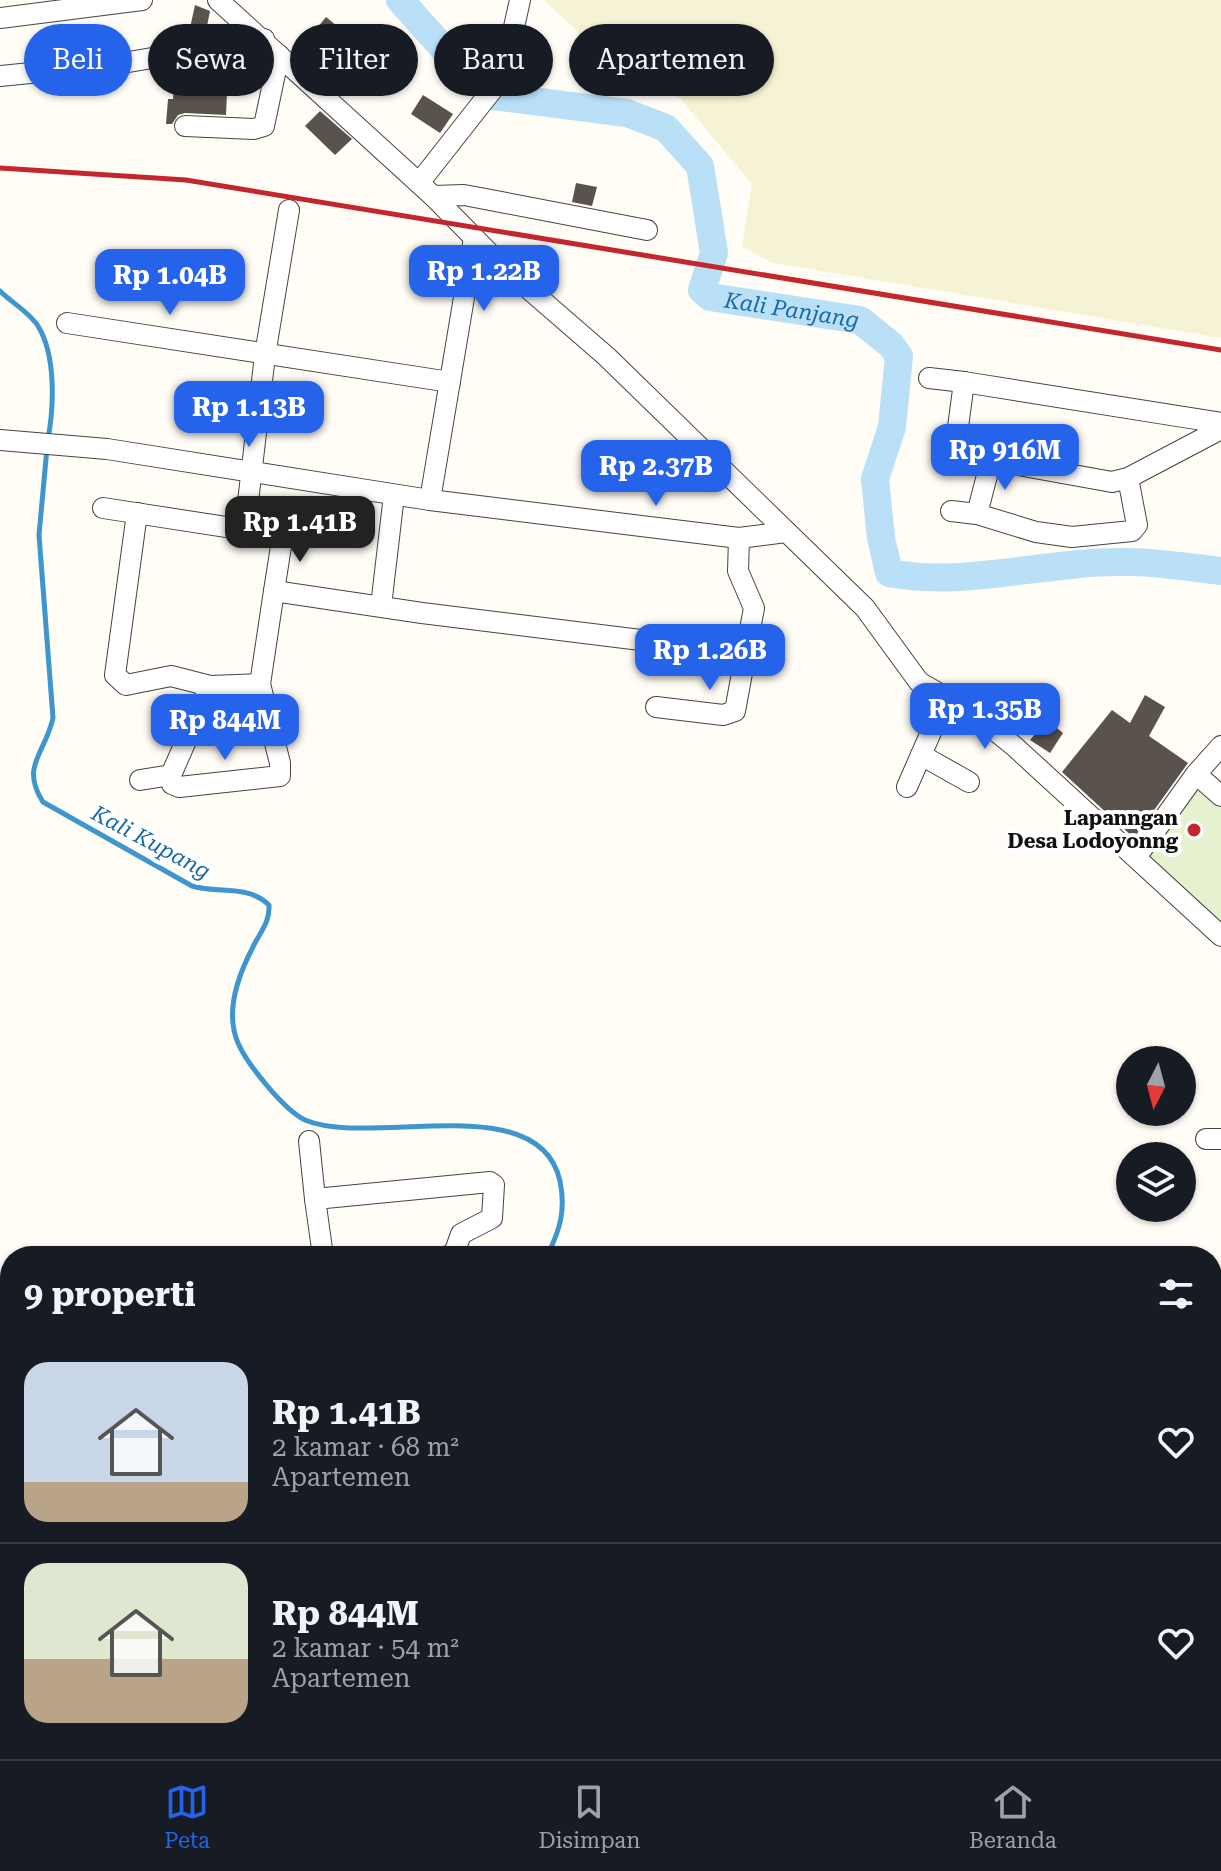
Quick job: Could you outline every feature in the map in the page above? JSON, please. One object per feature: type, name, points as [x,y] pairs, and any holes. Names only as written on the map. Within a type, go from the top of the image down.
[{"type":"street","points":[[0,18],[142,0]]},
{"type":"street","points":[[218,0],[246,24]]},
{"type":"street","points":[[426,189],[455,133],[488,98],[504,72],[520,0]]},
{"type":"street","points":[[274,50],[426,189],[474,238],[606,356],[865,608],[919,682],[973,713],[1014,746],[1221,936]]},
{"type":"street","points":[[185,126],[254,129],[264,126],[279,55]]},
{"type":"street","points":[[0,76],[148,59]]},
{"type":"street","points":[[426,189],[647,230]]},
{"type":"street","points":[[245,528],[265,355],[289,210]]},
{"type":"street","points":[[430,500],[474,238]]},
{"type":"street","points":[[67,323],[450,382]]},
{"type":"street","points":[[929,378],[1221,426]]},
{"type":"street","points":[[964,382],[956,442],[959,451],[1089,480],[1112,482],[1128,478],[1221,426]]},
{"type":"street","points":[[0,440],[252,472],[430,500],[739,538],[786,532]]},
{"type":"street","points":[[977,514],[991,460]]},
{"type":"street","points":[[951,511],[977,514],[1055,536],[1094,537],[1132,531],[1137,525],[1128,478]]},
{"type":"street","points":[[381,606],[394,495]]},
{"type":"street","points":[[103,508],[245,528],[281,537],[260,684],[280,763],[280,776],[188,788],[172,784],[171,775],[210,686]]},
{"type":"street","points":[[137,513],[115,675],[126,685],[171,676],[210,686],[260,684]]},
{"type":"street","points":[[656,707],[723,715],[735,711],[754,608],[738,571],[739,538]]},
{"type":"street","points":[[274,591],[746,653]]},
{"type":"street","points":[[907,787],[946,698]]},
{"type":"street","points":[[1137,856],[1196,774],[1221,746]]},
{"type":"street","points":[[921,755],[969,782]]},
{"type":"street","points":[[1196,774],[1221,796]]},
{"type":"street","points":[[140,780],[171,775]]},
{"type":"street","points":[[309,1141],[322,1246]]},
{"type":"street","points":[[315,1199],[490,1182],[494,1185],[492,1218],[461,1234],[457,1246]]},
{"type":"shaded area","points":[[544,0],[1221,0],[1221,338],[772,263],[742,246],[752,184],[680,98],[675,96],[774,96],[774,24],[570,24]]},
{"type":"green space","name":"Lapanngan Desa Lodoyonng","points":[[1200,783],[1221,804],[1221,922],[1148,857]]},
{"type":"building","points":[[195,5],[210,11],[207,24],[191,24]]},
{"type":"building","points":[[326,17],[335,24],[320,24]]},
{"type":"building","points":[[423,95],[453,114],[440,133],[411,114]]},
{"type":"building","points":[[173,96],[227,96],[226,115],[185,113],[178,115],[172,124],[166,124],[168,99],[173,99]]},
{"type":"building","points":[[320,111],[352,139],[335,155],[305,126]]},
{"type":"building","points":[[576,183],[597,187],[592,206],[572,202]]},
{"type":"building","points":[[1145,695],[1165,707],[1149,736],[1188,763],[1134,838],[1062,772],[1112,710],[1130,723]]},
{"type":"building","points":[[1047,720],[1063,733],[1050,753],[1030,740]]},
{"type":"waterway","name":"Kali Panjang","points":[[400,0],[451,57],[493,96],[627,113],[666,128],[700,166],[714,253],[702,290],[710,297],[860,320],[891,345],[899,356],[892,427],[875,479],[881,538],[889,573],[919,577],[979,576],[1069,565],[1129,562],[1221,571]]},
{"type":"waterway","name":"Kali Kupang","points":[[0,291],[30,317],[44,338],[52,381],[48,439]]},
{"type":"waterway","name":"Kali Kupang","points":[[47,448],[39,535],[53,718],[34,769],[36,790],[43,802],[192,886],[242,892],[261,898],[269,905],[269,912],[238,983],[233,1019],[234,1031],[243,1052],[277,1097],[305,1120],[334,1127],[449,1126],[487,1128],[520,1136],[546,1153],[560,1181],[562,1211],[551,1246]]},
{"type":"railway","points":[[0,168],[186,180],[1221,350]]},
{"type":"place","name":"Lapanngan Desa Lodoyonng","points":[[1194,830]]}]
